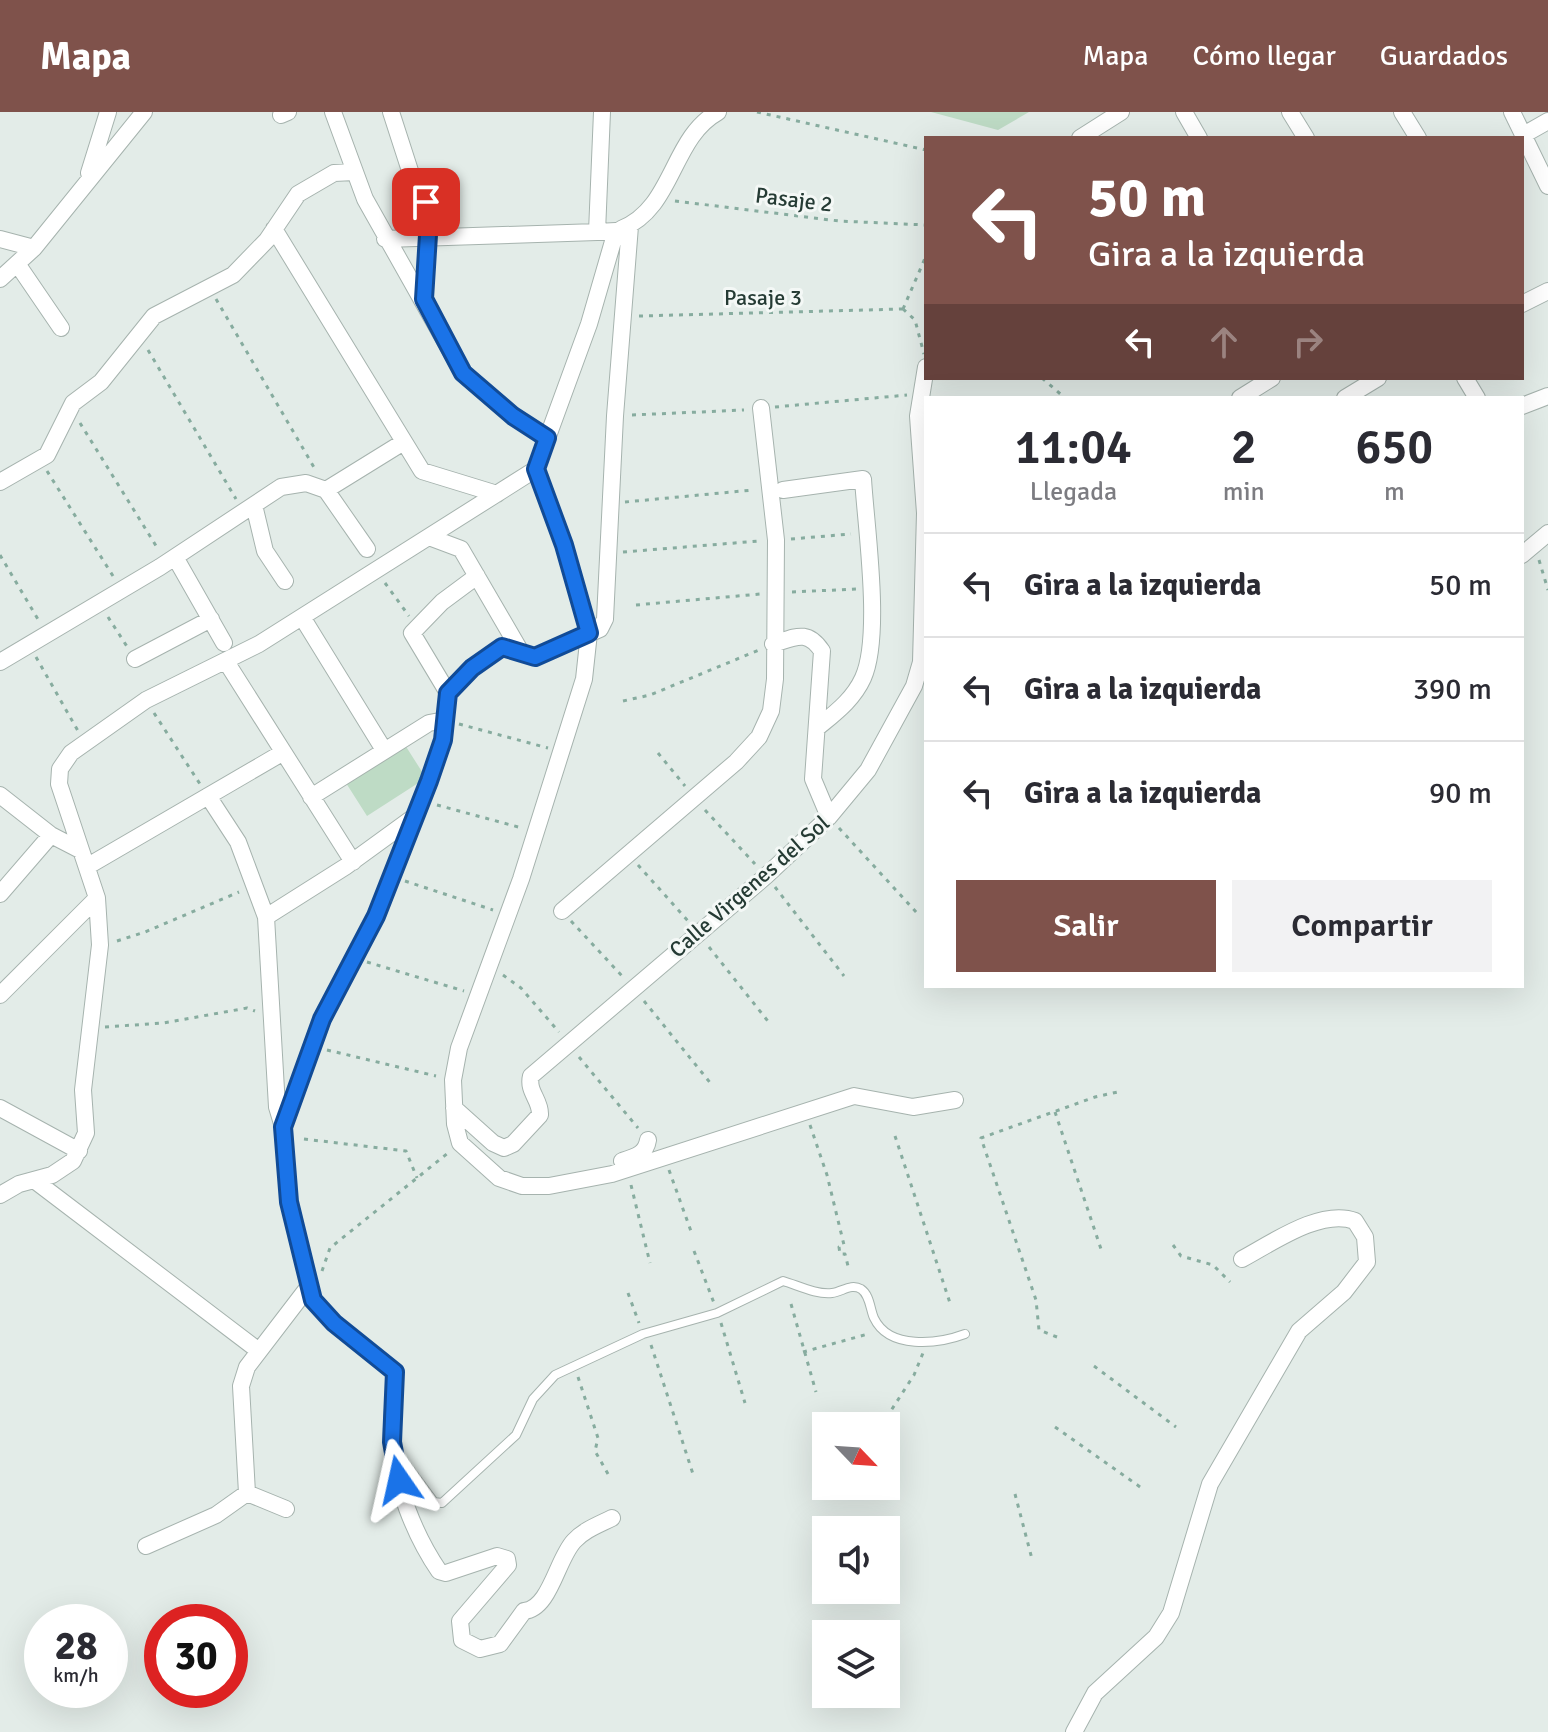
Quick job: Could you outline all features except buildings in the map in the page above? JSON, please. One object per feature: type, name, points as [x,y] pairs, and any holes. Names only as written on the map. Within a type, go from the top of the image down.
[{"type":"street","points":[[84,185],[108,112]]},
{"type":"street","points":[[0,279],[34,248],[144,112]]},
{"type":"street","points":[[333,112],[354,172],[385,239],[424,299],[463,373],[513,416],[547,438]]},
{"type":"street","points":[[391,112],[412,177],[426,202],[428,235],[424,299]]},
{"type":"street","points":[[597,232],[602,112]]},
{"type":"street","points":[[385,239],[428,235],[597,232],[623,228],[659,199],[694,120],[718,112]]},
{"type":"street","points":[[1088,136],[1121,112]]},
{"type":"street","points":[[1184,112],[1198,136]]},
{"type":"street","points":[[1290,112],[1305,136]]},
{"type":"street","points":[[1403,112],[1417,136]]},
{"type":"street","points":[[1512,112],[1548,186]]},
{"type":"street","points":[[1525,134],[1548,121]]},
{"type":"street","points":[[0,482],[47,455],[73,403],[101,382],[154,316],[233,275],[274,229],[298,194],[334,173],[354,172]]},
{"type":"street","points":[[448,693],[472,668],[502,647],[535,657],[600,629],[605,619],[624,317],[623,228]]},
{"type":"street","points":[[0,1195],[52,1175],[73,1161],[86,1133],[83,1090],[100,945],[97,898],[59,784],[60,769],[84,741],[146,700],[227,663],[536,469],[623,228]]},
{"type":"street","points":[[274,229],[402,443],[422,471],[497,494]]},
{"type":"street","points":[[0,239],[34,248]]},
{"type":"street","points":[[18,265],[61,328]]},
{"type":"street","points":[[1524,303],[1548,291]]},
{"type":"street","name":"Calle Virgenes del Sol","points":[[924,377],[918,416],[924,499]]},
{"type":"street","points":[[1243,396],[1269,380]]},
{"type":"street","points":[[1348,396],[1375,380]]},
{"type":"street","points":[[1524,405],[1548,396]]},
{"type":"street","points":[[562,911],[736,762],[759,737],[771,711],[775,679],[773,644],[778,489],[761,408]]},
{"type":"street","points":[[326,490],[402,443]]},
{"type":"street","points":[[536,469],[564,545],[589,633],[584,679],[508,915],[459,1048],[453,1080],[460,1143],[499,1178],[522,1186],[549,1186],[620,1171],[854,1096],[913,1107],[955,1100]]},
{"type":"street","points":[[778,489],[863,479],[871,629],[864,675],[849,701],[817,728]]},
{"type":"street","points":[[0,662],[171,560],[281,487],[306,483],[326,490],[367,549]]},
{"type":"street","points":[[249,509],[265,551],[285,581]]},
{"type":"street","points":[[1528,550],[1548,533]]},
{"type":"street","points":[[429,537],[461,549],[521,652]]},
{"type":"street","name":"Calle Virgenes del Sol","points":[[454,1108],[493,1143],[504,1148],[513,1144],[540,1115],[541,1107],[529,1082],[531,1076],[766,876],[829,817],[868,770],[920,686],[924,550]]},
{"type":"street","points":[[171,560],[224,643]]},
{"type":"street","points":[[283,1127],[322,1019],[376,916],[443,740],[448,693],[412,633],[442,602],[477,576]]},
{"type":"street","points":[[302,617],[384,750]]},
{"type":"street","points":[[135,659],[211,619]]},
{"type":"street","points":[[773,644],[804,634],[813,637],[822,651],[813,779],[829,817]]},
{"type":"street","points":[[227,663],[353,862]]},
{"type":"street","points":[[311,797],[429,723],[445,720]]},
{"type":"street","points":[[88,866],[282,753]]},
{"type":"street","points":[[0,795],[51,835],[80,850]]},
{"type":"street","points":[[208,796],[238,842],[266,917],[277,1107],[283,1127],[289,1202],[313,1284],[313,1300],[334,1323],[395,1372],[394,1455],[417,1533],[439,1571],[446,1573],[497,1556],[507,1559],[508,1565],[460,1621],[462,1640],[480,1649],[500,1644],[524,1611],[536,1608],[563,1554],[574,1541],[585,1531],[612,1518]]},
{"type":"street","points":[[266,917],[353,862],[412,818]]},
{"type":"street","points":[[0,894],[51,835]]},
{"type":"street","points":[[0,995],[97,898]]},
{"type":"street","points":[[0,1108],[79,1151]]},
{"type":"street","points":[[620,1171],[618,1162],[638,1155],[647,1147],[648,1140]]},
{"type":"street","points":[[34,1180],[259,1351]]},
{"type":"street","points":[[1074,1732],[1095,1693],[1156,1637],[1171,1613],[1210,1484],[1299,1331],[1344,1292],[1361,1272],[1368,1251],[1365,1237],[1355,1221],[1335,1217],[1297,1231],[1242,1259]]},
{"type":"street","points":[[247,1493],[241,1386],[247,1367],[313,1284]]},
{"type":"street","points":[[247,1493],[286,1509]]},
{"type":"street","points":[[146,1546],[216,1515],[247,1493]]},
{"type":"lane","points":[[394,1455],[402,1459],[434,1502],[448,1501],[516,1435],[533,1399],[547,1382],[572,1365],[783,1281],[827,1294],[850,1287],[865,1293],[875,1321],[903,1339],[927,1343],[965,1334]]},
{"type":"path","points":[[757,112],[924,150]]},
{"type":"path","name":"Pasaje 2","points":[[659,199],[839,221],[924,225]]},
{"type":"path","points":[[924,261],[903,309],[915,320],[924,356]]},
{"type":"path","points":[[209,287],[326,490]]},
{"type":"path","name":"Pasaje 3","points":[[624,317],[903,309]]},
{"type":"path","points":[[138,333],[249,509]]},
{"type":"path","points":[[1044,380],[1063,396]]},
{"type":"path","points":[[67,417],[76,417],[171,560]]},
{"type":"path","points":[[47,471],[120,589]]},
{"type":"path","points":[[610,504],[778,489]]},
{"type":"path","points":[[607,553],[866,533]]},
{"type":"path","points":[[1528,550],[1548,590]]},
{"type":"path","points":[[0,555],[47,634]]},
{"type":"path","points":[[376,570],[411,620],[412,633]]},
{"type":"path","points":[[636,605],[774,593],[869,589]]},
{"type":"path","points":[[623,701],[650,695],[773,644]]},
{"type":"path","points":[[25,647],[33,652],[84,741]]},
{"type":"path","points":[[146,700],[208,796]]},
{"type":"path","points":[[445,720],[560,750]]},
{"type":"path","points":[[658,753],[766,876],[844,976]]},
{"type":"path","points":[[420,800],[533,831]]},
{"type":"path","points":[[829,817],[917,913]]},
{"type":"path","points":[[389,876],[508,915]]},
{"type":"path","points":[[100,945],[145,932],[254,885]]},
{"type":"path","points":[[367,961],[479,994]]},
{"type":"path","points":[[91,1027],[163,1023],[247,1008],[274,1017]]},
{"type":"path","points":[[320,1048],[453,1080]]},
{"type":"path","points":[[1057,1337],[1039,1330],[1036,1300],[981,1138],[1122,1091]]},
{"type":"path","points":[[804,1110],[827,1175],[844,1245],[839,1247],[840,1254],[845,1254],[848,1266]]},
{"type":"path","points":[[1055,1111],[1101,1249]]},
{"type":"path","points":[[895,1136],[950,1303]]},
{"type":"path","points":[[304,1139],[406,1151],[417,1178]]},
{"type":"path","points":[[313,1284],[330,1248],[460,1143]]},
{"type":"path","points":[[664,1157],[692,1234]]},
{"type":"path","points":[[620,1171],[650,1263]]},
{"type":"path","points":[[1173,1245],[1181,1256],[1213,1265],[1230,1282]]},
{"type":"path","points":[[694,1251],[712,1289],[729,1342],[725,1344],[745,1403]]},
{"type":"path","points":[[628,1293],[693,1474]]},
{"type":"path","points":[[791,1304],[816,1392]]},
{"type":"path","points":[[803,1352],[868,1334]]},
{"type":"path","points":[[890,1412],[914,1375],[927,1343]]},
{"type":"path","points":[[572,1365],[598,1438],[595,1451],[608,1474]]},
{"type":"path","points":[[1094,1366],[1176,1427]]},
{"type":"path","points":[[1055,1427],[1143,1489]]},
{"type":"path","points":[[1015,1494],[1032,1559]]},
{"type":"green space","points":[[931,112],[1029,112],[998,130]]},
{"type":"green space","points":[[405,745],[426,778],[367,816],[346,783]]},
{"type":"route","points":[[399,1480],[392,1442],[395,1372],[334,1323],[313,1300],[289,1202],[283,1127],[322,1019],[376,916],[391,870],[429,781],[443,740],[448,693],[472,668],[502,647],[535,657],[589,633],[564,545],[536,469],[547,438],[513,416],[463,373],[424,299],[428,235],[426,202]]}]
